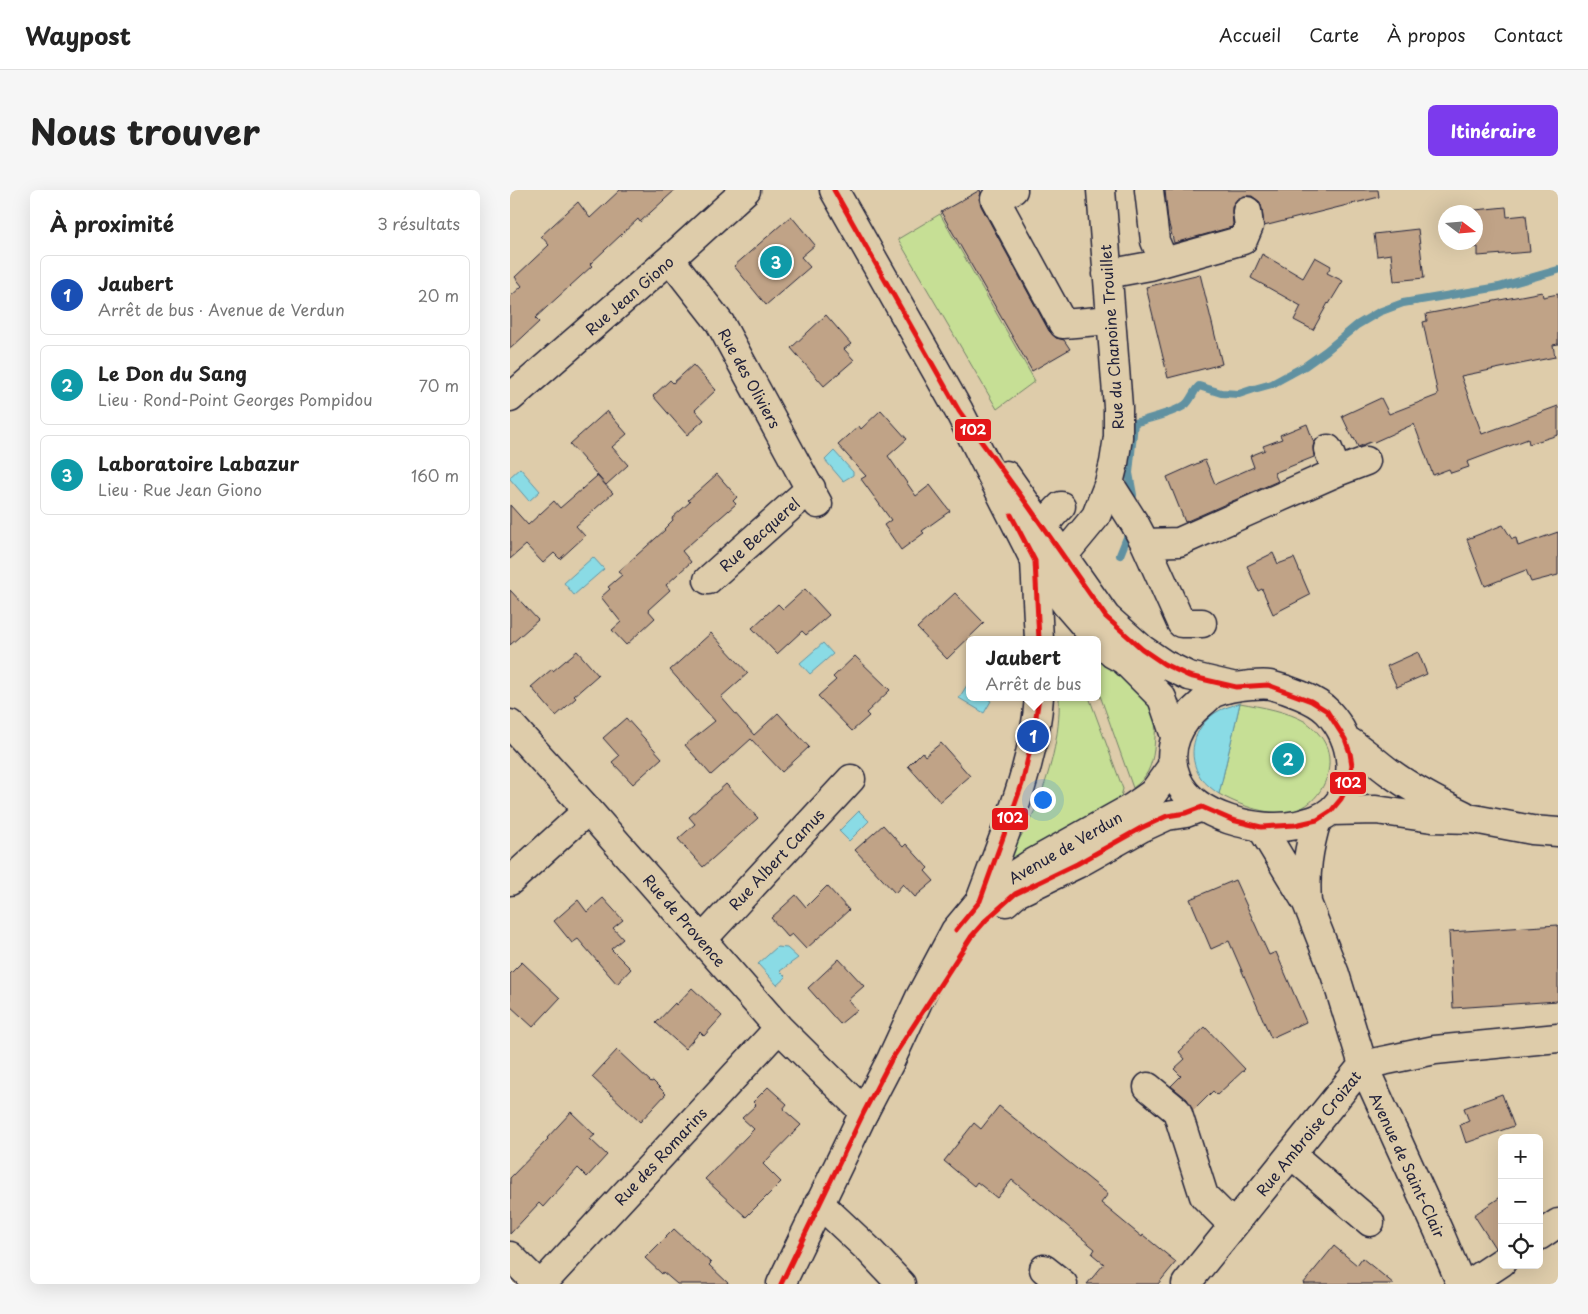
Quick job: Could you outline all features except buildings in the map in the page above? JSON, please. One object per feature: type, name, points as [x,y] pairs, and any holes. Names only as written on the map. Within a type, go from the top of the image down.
[{"type":"street","name":"Rue Jean Giono","points":[[510,398],[670,259],[746,190]]},
{"type":"street","points":[[834,190],[959,412],[1035,561],[1066,604],[1095,636]]},
{"type":"street","points":[[1013,190],[995,200],[1063,324],[1111,320]]},
{"type":"street","name":"Rue du Chanoine Trouillet","points":[[1062,556],[1096,516],[1114,463],[1118,437],[1118,408],[1101,190]]},
{"type":"street","points":[[1149,190],[1155,241],[1164,262]]},
{"type":"street","points":[[1107,274],[1150,266],[1243,240],[1249,226],[1247,211]]},
{"type":"street","name":"Rue des Oliviers","points":[[670,259],[720,323],[814,496]]},
{"type":"street","points":[[959,412],[1037,517],[1062,556],[1106,616],[1142,649],[1164,664],[1189,676],[1236,687]]},
{"type":"street","points":[[1145,543],[1179,542],[1333,460],[1366,461]]},
{"type":"street","points":[[1037,517],[1051,516],[1061,506],[1108,483],[1195,629]]},
{"type":"street","name":"Rue Becquerel","points":[[708,580],[814,496]]},
{"type":"street","points":[[1037,517],[1047,554],[1100,636]]},
{"type":"street","points":[[1035,561],[1039,636]]},
{"type":"street","points":[[1101,637],[1112,654]]},
{"type":"street","points":[[1101,642],[1112,654],[1124,660],[1162,698],[1175,736]]},
{"type":"street","points":[[1324,815],[1342,799],[1348,784],[1352,765],[1345,739],[1327,711],[1311,701],[1268,685],[1251,685],[1236,687],[1213,694],[1190,712],[1175,736],[1172,752],[1177,779],[1202,807],[1232,820],[1261,827],[1295,825],[1324,815],[1376,810],[1432,818],[1474,819],[1532,830],[1558,832]]},
{"type":"street","points":[[980,901],[1022,784],[1034,736],[1038,701]]},
{"type":"street","name":"Rue de Provence","points":[[510,724],[779,1028],[864,1112]]},
{"type":"street","points":[[1345,739],[1360,748],[1411,787],[1436,802],[1474,819]]},
{"type":"street","name":"Avenue de Verdun","points":[[781,1284],[920,997],[955,931],[980,901],[993,890],[1031,864],[1133,807],[1153,793],[1173,765]]},
{"type":"street","name":"Rue Albert Camus","points":[[702,940],[851,779]]},
{"type":"street","name":"Avenue de Verdun","points":[[890,1062],[971,937],[986,920],[1015,894],[1077,864],[1141,828],[1167,816],[1186,813],[1202,807]]},
{"type":"street","points":[[510,881],[588,810]]},
{"type":"street","name":"Avenue de Saint-Clair","points":[[1307,903],[1305,877],[1311,840],[1324,815]]},
{"type":"street","name":"Avenue de Saint-Clair","points":[[1261,827],[1307,903],[1335,974],[1362,1065],[1439,1232],[1460,1284]]},
{"type":"street","name":"Rue des Romarins","points":[[542,1284],[779,1028]]},
{"type":"street","name":"Rue Ambroise Croizat","points":[[1186,1284],[1362,1065],[1435,1050],[1558,1038]]},
{"type":"street","points":[[1148,1087],[1177,1111],[1204,1196],[1233,1226]]},
{"type":"street","points":[[1291,1154],[1370,1222]]},
{"type":"street","points":[[820,1203],[901,1284]]},
{"type":"street","points":[[1543,1233],[1558,1223]]},
{"type":"street","points":[[510,1256],[538,1284]]},
{"type":"street","points":[[1469,1284],[1498,1265]]},
{"type":"green space","points":[[940,214],[1035,381],[997,409],[898,239]]},
{"type":"green space","points":[[1101,661],[1137,690],[1153,710],[1155,730],[1152,761],[1145,776],[1133,788],[1101,698]]},
{"type":"green space","points":[[1059,701],[1090,701],[1123,789],[1120,800],[1009,862],[1009,857],[1035,810],[1045,783],[1056,740]]},
{"type":"green space","points":[[1240,703],[1274,710],[1299,718],[1310,725],[1323,740],[1327,748],[1329,762],[1325,782],[1314,799],[1298,810],[1279,813],[1261,811],[1219,794]]},
{"type":"water","points":[[834,451],[853,472],[853,475],[843,481],[825,460]]},
{"type":"water","points":[[520,468],[540,491],[529,501],[510,479]]},
{"type":"water","points":[[593,557],[604,569],[574,595],[564,583]]},
{"type":"water","points":[[823,643],[833,654],[810,674],[800,663]]},
{"type":"water","points":[[966,687],[966,701],[991,701],[984,713],[959,698]]},
{"type":"water","points":[[1240,703],[1219,794],[1201,778],[1196,770],[1193,752],[1194,743],[1201,726],[1207,719],[1221,710]]},
{"type":"water","points":[[859,811],[869,821],[849,841],[839,831]]},
{"type":"water","points":[[777,947],[787,948],[798,958],[780,971],[786,977],[777,985],[758,964]]},
{"type":"waterway","points":[[1133,495],[1129,473],[1134,423],[1180,408],[1187,403],[1199,386],[1221,393],[1239,394],[1272,384],[1305,366],[1357,325],[1379,312],[1403,303],[1499,287],[1558,270]]},
{"type":"waterway","points":[[1120,555],[1128,535]]},
{"type":"transit line","name":"102","points":[[781,1284],[890,1062],[971,937],[986,920],[1015,894],[1077,864],[1141,828],[1167,816],[1186,813],[1202,807],[1232,820],[1261,827],[1295,825],[1317,820],[1331,811],[1341,799],[1348,785],[1352,765],[1345,739],[1327,711],[1311,701],[1268,685],[1236,687],[1189,676],[1164,664],[1142,649],[1106,617],[959,411],[834,190]]},
{"type":"transit line","name":"102","points":[[1011,515],[1035,561],[1039,636]]},
{"type":"transit line","name":"102","points":[[956,930],[980,901],[1009,821],[1022,784],[1038,701]]},
{"type":"place","name":"Laboratoire Labazur","points":[[776,262]]},
{"type":"place","name":"Jaubert","points":[[1033,736]]},
{"type":"place","name":"Le Don du Sang","points":[[1288,759]]}]
